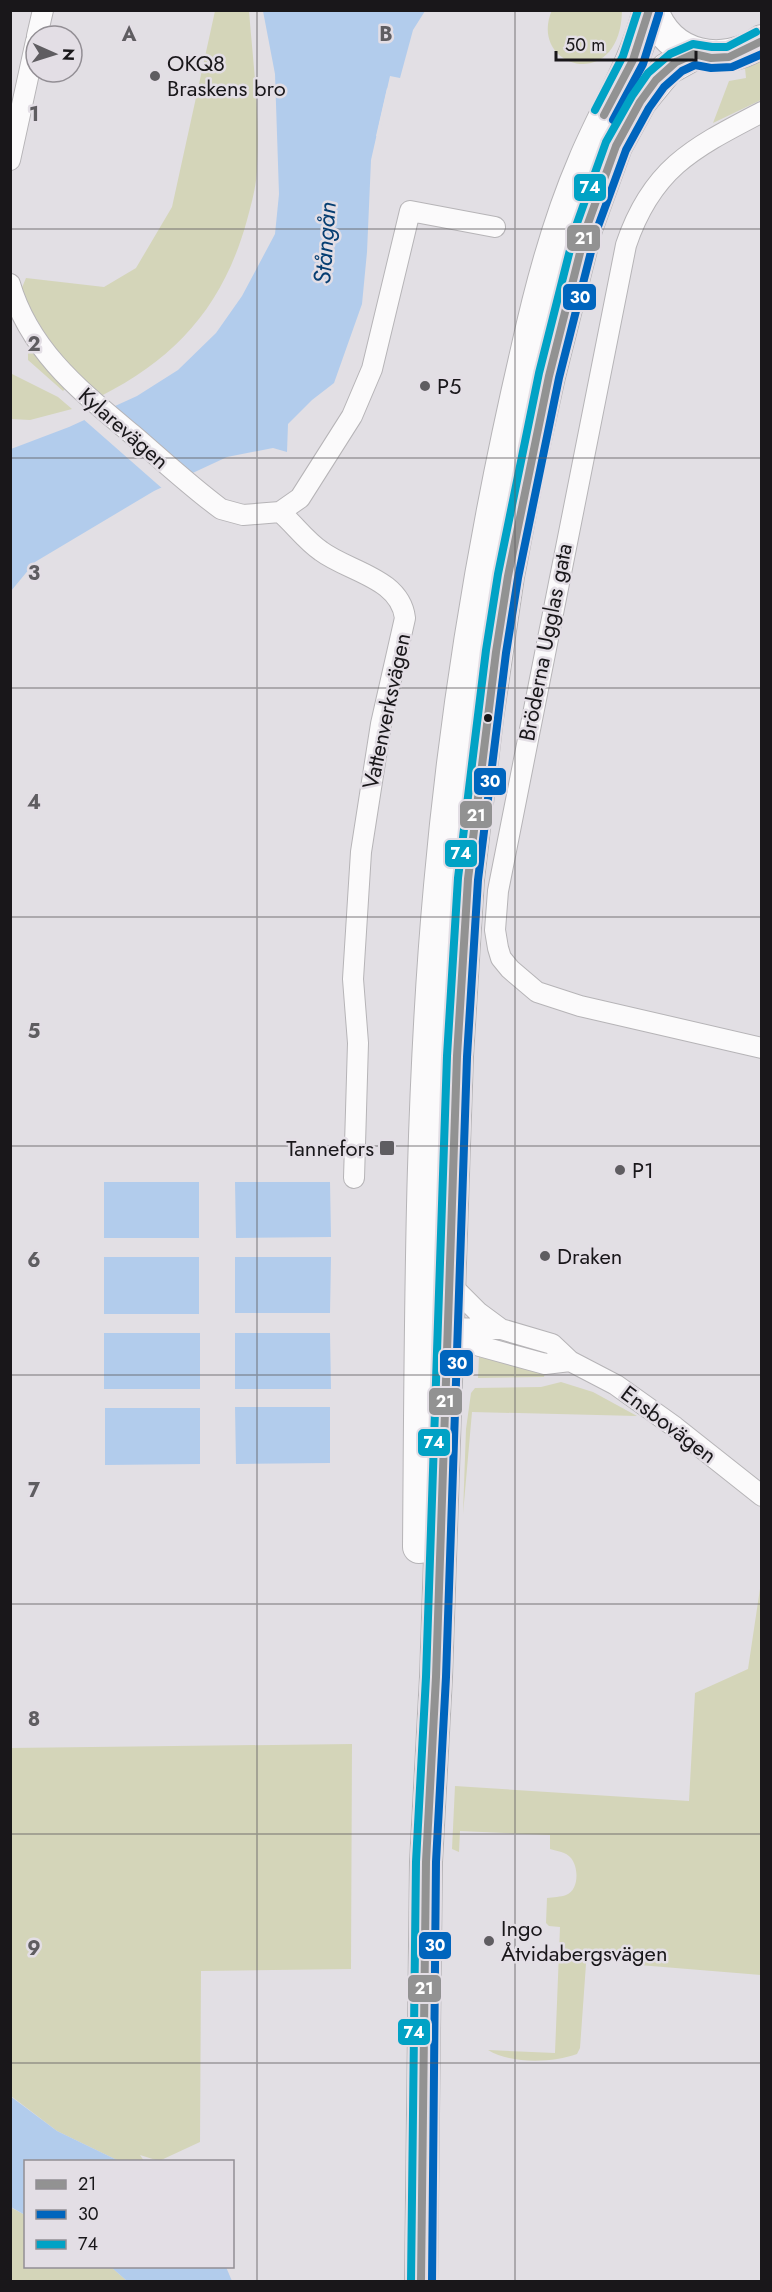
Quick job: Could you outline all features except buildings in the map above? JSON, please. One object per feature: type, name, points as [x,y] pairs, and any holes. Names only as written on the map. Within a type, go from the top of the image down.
[{"type":"main road","points":[[650,10],[671,40],[694,54],[729,57],[746,51],[762,41]]},
{"type":"main road","points":[[421,2282],[426,1862],[436,1677],[435,1328],[429,1054],[439,897],[460,714],[475,617],[515,406],[542,288],[581,168],[633,60],[650,10]]},
{"type":"main road","points":[[435,1328],[449,1283],[457,1056],[468,879],[496,652],[528,471],[576,267],[604,176],[626,125],[650,87],[667,69],[694,54]]},
{"type":"street","points":[[10,160],[27,84]]},
{"type":"street","name":"Bröderna Ugglas gata","points":[[762,112],[687,154],[667,171],[635,220],[626,245],[529,726],[495,911],[495,930],[501,958],[523,982],[537,992],[580,1006],[762,1048]]},
{"type":"street","points":[[280,512],[300,498],[352,416],[366,388],[410,211],[495,227]]},
{"type":"street","name":"Kylarevägen","points":[[10,284],[25,321],[41,349],[71,382],[203,496],[221,509],[243,515],[280,512]]},
{"type":"street","name":"Vattenverksvägen","points":[[280,512],[321,551],[392,590],[401,601],[405,618],[381,724],[361,852],[353,979],[358,1043],[354,1178]]},
{"type":"street","name":"Ensbovägen","points":[[449,1283],[478,1312],[501,1329]]},
{"type":"street","name":"Ensbovägen","points":[[435,1328],[501,1329],[552,1344],[570,1361],[616,1385],[675,1427],[762,1496]]},
{"type":"street","points":[[435,1328],[476,1345],[545,1364],[570,1361]]},
{"type":"green space","points":[[552,10],[622,11],[617,37],[607,54],[592,63],[577,63],[563,58],[552,46],[548,30]]},
{"type":"green space","points":[[215,11],[249,11],[256,88],[258,147],[256,180],[247,220],[225,277],[211,302],[194,325],[153,364],[101,396],[55,348],[21,290],[26,278],[104,287],[136,268],[172,207]]},
{"type":"green space","points":[[761,59],[761,100],[713,123],[729,81],[746,78],[745,68]]},
{"type":"green space","points":[[28,346],[65,389],[63,391],[28,360]]},
{"type":"green space","points":[[10,373],[58,397],[72,409],[30,420],[11,419]]},
{"type":"green space","points":[[479,1357],[545,1372],[544,1377],[478,1378]]},
{"type":"green space","points":[[561,1382],[593,1392],[637,1416],[472,1412],[463,1514],[466,1429],[471,1393],[475,1388],[541,1387]]},
{"type":"green space","points":[[761,1582],[761,1975],[639,1965],[628,1954],[587,1950],[580,2048],[577,2054],[532,2061],[508,2058],[488,2050],[555,2053],[560,1927],[549,1926],[546,1923],[547,1898],[564,1896],[570,1892],[575,1884],[576,1873],[574,1862],[569,1856],[550,1849],[550,1835],[460,1831],[459,1852],[452,1849],[455,1786],[689,1801],[695,1693],[748,1669]]},
{"type":"green space","points":[[352,1744],[351,1969],[201,1971],[200,2142],[161,2160],[140,2155],[143,2160],[117,2160],[57,2131],[11,2096],[10,1748]]},
{"type":"green space","points":[[10,2207],[24,2214],[24,2268],[112,2268],[127,2281],[11,2281]]},
{"type":"water","name":"Stångån","points":[[263,11],[425,11],[413,30],[400,78],[390,76],[371,160],[362,304],[334,383],[312,400],[288,424],[287,452],[273,448],[227,457],[154,491],[35,562],[11,591],[11,449],[69,427],[137,396],[178,370],[216,333],[242,296],[275,234],[279,194],[275,74]]},
{"type":"water","points":[[104,1182],[199,1182],[199,1238],[104,1238]]},
{"type":"water","points":[[235,1182],[330,1182],[331,1237],[236,1238]]},
{"type":"water","points":[[104,1257],[199,1257],[199,1314],[104,1314]]},
{"type":"water","points":[[235,1257],[331,1257],[330,1313],[235,1313]]},
{"type":"water","points":[[104,1333],[200,1333],[200,1389],[104,1389]]},
{"type":"water","points":[[235,1333],[330,1333],[331,1389],[235,1389]]},
{"type":"water","points":[[235,1407],[330,1407],[330,1463],[236,1464]]},
{"type":"water","points":[[105,1408],[200,1408],[200,1464],[105,1465]]},
{"type":"water","points":[[10,2096],[57,2131],[117,2160],[24,2160],[24,2214],[11,2207]]},
{"type":"water","points":[[112,2268],[226,2268],[232,2281],[127,2281]]},
{"type":"pier","points":[[387,88],[390,89],[379,137],[376,136]]},
{"type":"pier","points":[[110,405],[192,476],[164,490],[82,418]]},
{"type":"transit line","name":"74","points":[[595,110],[623,56],[638,10]]},
{"type":"transit line","name":"21","points":[[604,115],[633,60],[649,10]]},
{"type":"transit line","name":"30","points":[[613,120],[643,64],[659,13]]},
{"type":"transit line","name":"74","points":[[411,2282],[416,1862],[426,1677],[447,1056],[458,878],[486,650],[498,574],[539,373],[576,226],[606,142],[648,73],[670,54],[693,44],[727,47],[756,32]]},
{"type":"transit line","name":"21","points":[[421,2282],[426,1862],[436,1677],[457,1056],[468,879],[496,652],[508,576],[549,376],[586,229],[616,146],[640,102],[656,80],[676,62],[694,54],[711,58],[729,57],[762,41]]},
{"type":"transit line","name":"30","points":[[432,2282],[436,1862],[446,1677],[467,1057],[478,880],[506,653],[518,578],[559,378],[596,232],[626,150],[649,108],[664,87],[682,71],[695,65],[711,68],[732,67],[762,54]]},
{"type":"place","name":"OKQ8 Braskens bro","points":[[155,76]]},
{"type":"place","name":"P5","points":[[425,386]]},
{"type":"place","name":"Tannefors","points":[[387,1148]]},
{"type":"place","name":"P1","points":[[620,1170]]},
{"type":"place","name":"Draken","points":[[545,1256]]},
{"type":"place","name":"Ingo Åtvidabergsvägen","points":[[489,1941]]}]
